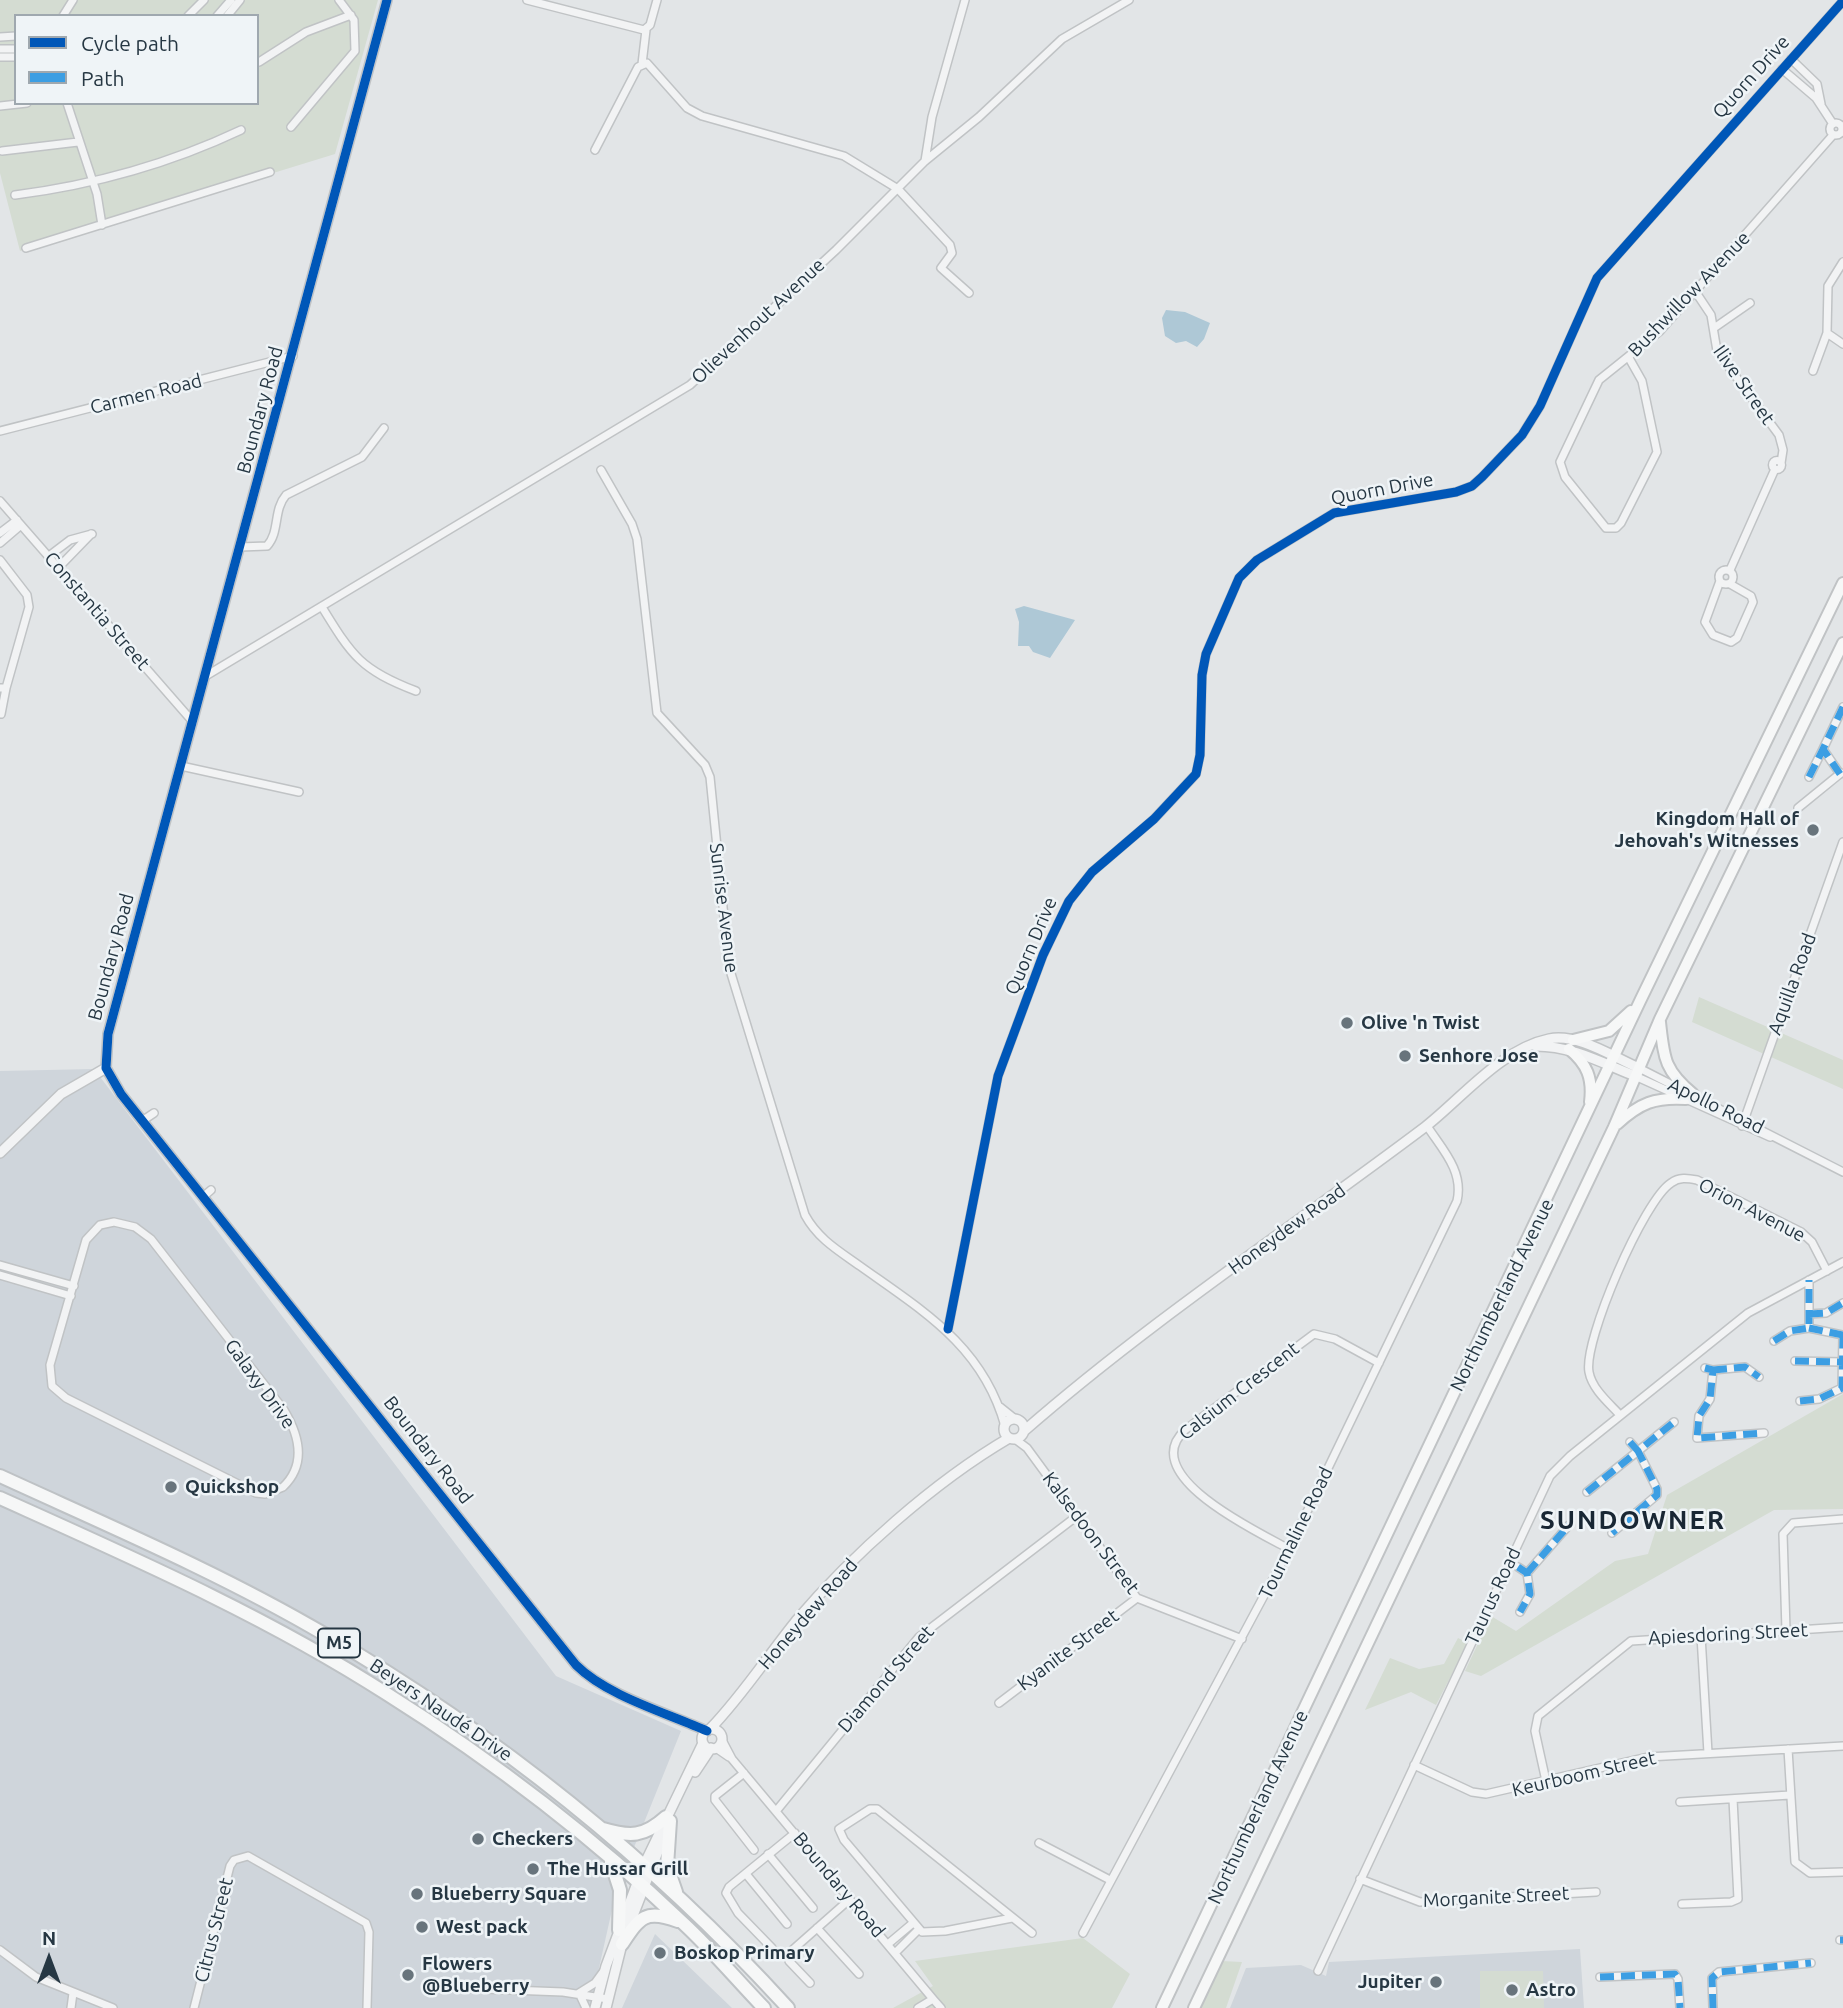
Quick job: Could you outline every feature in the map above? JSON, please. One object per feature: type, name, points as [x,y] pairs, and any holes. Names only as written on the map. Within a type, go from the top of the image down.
[{"type":"main road","name":"Northumberland Avenue","points":[[1162,2008],[1641,999],[1843,583]]},
{"type":"main road","name":"Northumberland Avenue","points":[[1194,2008],[1614,1126],[1660,1019],[1843,643]]},
{"type":"main road","points":[[1588,1115],[1590,1075],[1571,1044],[1609,1031],[1641,999]]},
{"type":"main road","points":[[1660,1019],[1666,1065],[1690,1097]]},
{"type":"main road","points":[[1614,1126],[1645,1102],[1660,1098],[1690,1097]]},
{"type":"main road","name":"Beyers Naudé Drive","points":[[0,1476],[164,1552],[324,1634],[447,1711],[517,1761],[678,1896],[788,2008]]},
{"type":"main road","name":"Beyers Naudé Drive","points":[[0,1498],[212,1597],[332,1660],[439,1728],[640,1884],[684,1924],[764,2008]]},
{"type":"main road","points":[[596,1827],[636,1836],[668,1819]]},
{"type":"main road","points":[[668,1819],[667,1866],[678,1896]]},
{"type":"main road","points":[[610,1859],[620,1890],[619,1930]]},
{"type":"main road","points":[[622,1944],[636,1922],[651,1914],[684,1924]]},
{"type":"street","points":[[190,14],[204,0]]},
{"type":"street","points":[[219,14],[231,0]]},
{"type":"street","points":[[229,14],[240,0]]},
{"type":"street","points":[[291,127],[323,85],[351,58],[356,38],[351,15],[339,0]]},
{"type":"street","name":"Boundary Road","points":[[387,0],[108,1034],[106,1068],[142,1121],[207,1193],[576,1665],[609,1687],[687,1725],[713,1742],[732,1759],[941,2008]]},
{"type":"street","points":[[527,0],[646,30]]},
{"type":"street","points":[[595,150],[642,64],[646,30],[657,0]]},
{"type":"street","points":[[925,161],[932,117],[965,0]]},
{"type":"street","name":"Olievenhout Avenue","points":[[204,677],[682,390],[746,335],[925,161],[979,117],[1062,38],[1129,0]]},
{"type":"street","name":"Quorn Drive","points":[[947,1329],[998,1076],[1043,955],[1069,901],[1091,872],[1154,819],[1196,774],[1200,755],[1202,675],[1206,654],[1239,578],[1257,560],[1335,513],[1465,489],[1511,450],[1532,421],[1597,278],[1843,1]]},
{"type":"street","points":[[259,62],[306,33],[351,15]]},
{"type":"street","points":[[1791,59],[1817,85],[1821,104]]},
{"type":"street","points":[[642,64],[649,65],[675,96],[694,112],[833,151],[898,190],[950,245],[952,253],[941,268],[969,293]]},
{"type":"street","points":[[1782,69],[1821,104],[1833,124],[1840,125],[1839,133]]},
{"type":"street","points":[[68,105],[99,199],[102,225]]},
{"type":"street","points":[[15,195],[92,182],[182,155],[241,130]]},
{"type":"street","name":"Bushwillow Avenue","points":[[1629,358],[1642,381],[1657,452],[1621,523],[1616,528],[1606,528],[1565,477],[1560,462],[1595,384],[1656,334],[1839,133]]},
{"type":"street","points":[[2,151],[78,142]]},
{"type":"street","points":[[26,248],[270,172]]},
{"type":"street","points":[[1813,371],[1827,333],[1828,286],[1843,262]]},
{"type":"street","name":"Ilive Street","points":[[1695,291],[1711,316],[1717,351],[1781,440],[1778,466],[1730,570]]},
{"type":"street","points":[[1714,328],[1750,303]]},
{"type":"street","points":[[1827,333],[1843,344]]},
{"type":"street","name":"Carmen Road","points":[[0,431],[293,356]]},
{"type":"street","points":[[240,547],[267,546],[272,539],[279,507],[286,495],[362,457],[384,428]]},
{"type":"street","name":"Sunrise Avenue","points":[[601,470],[632,524],[636,539],[657,713],[705,765],[710,777],[729,967],[805,1216],[822,1239],[947,1329],[976,1367],[1013,1433]]},
{"type":"street","name":"Constantia Street","points":[[0,501],[193,722]]},
{"type":"street","points":[[0,543],[6,531],[19,523]]},
{"type":"street","points":[[49,556],[70,540],[92,534],[59,567]]},
{"type":"street","points":[[57,550],[65,560]]},
{"type":"street","points":[[0,560],[27,595],[29,607],[3,688],[1,714]]},
{"type":"street","points":[[1720,580],[1751,596],[1754,602],[1737,638],[1731,642],[1713,635],[1704,622],[1721,572],[1730,570],[1734,576],[1730,584]]},
{"type":"street","points":[[322,607],[359,661],[387,680],[416,691]]},
{"type":"street","points":[[1809,777],[1842,713]]},
{"type":"street","points":[[1798,808],[1842,773],[1823,749]]},
{"type":"street","points":[[181,766],[299,792]]},
{"type":"street","name":"Aquilla Road","points":[[1744,1123],[1843,842]]},
{"type":"street","name":"Honeydew Road","points":[[713,1742],[708,1730],[731,1708],[798,1620],[853,1561],[912,1509],[990,1449],[1044,1414],[1144,1335],[1427,1126],[1492,1071],[1531,1046],[1551,1039],[1571,1044],[1637,1072]]},
{"type":"street","points":[[0,1153],[61,1094],[106,1068]]},
{"type":"street","name":"Apollo Road","points":[[1637,1072],[1794,1145],[1843,1172]]},
{"type":"street","points":[[142,1121],[154,1113]]},
{"type":"street","name":"Tourmaline Road","points":[[1083,1933],[1289,1549],[1459,1193],[1455,1169],[1427,1126]]},
{"type":"street","name":"Orion Avenue","points":[[1620,1415],[1593,1385],[1588,1369],[1591,1351],[1609,1292],[1630,1246],[1657,1197],[1672,1182],[1697,1180],[1791,1226],[1812,1242],[1827,1271]]},
{"type":"street","name":"Galaxy Drive","points":[[114,1222],[142,1231],[289,1420],[300,1454],[287,1483],[273,1492],[256,1493],[56,1392],[50,1381],[50,1365],[74,1286],[92,1232],[100,1225],[114,1222]]},
{"type":"street","name":"Taurus Road","points":[[1318,1971],[1547,1481],[1570,1456],[1748,1313],[1843,1262]]},
{"type":"street","points":[[0,1265],[74,1286]]},
{"type":"street","points":[[0,1275],[71,1296]]},
{"type":"street","points":[[1809,1280],[1810,1328]]},
{"type":"street","points":[[1810,1314],[1826,1313],[1843,1303]]},
{"type":"street","points":[[1773,1341],[1790,1331],[1810,1328],[1843,1335],[1842,1386],[1838,1391],[1819,1399],[1800,1401]]},
{"type":"street","name":"Calsium Crescent","points":[[1289,1549],[1196,1493],[1173,1458],[1174,1443],[1195,1423],[1314,1334],[1335,1339],[1379,1363]]},
{"type":"street","points":[[1795,1361],[1843,1362]]},
{"type":"street","points":[[1759,1377],[1745,1367],[1709,1369],[1710,1399],[1699,1416],[1697,1437],[1764,1433]]},
{"type":"street","name":"Sunrise Avenue","points":[[1000,1407],[1017,1420]]},
{"type":"street","name":"Honeydew Road","points":[[1017,1420],[1044,1414]]},
{"type":"street","points":[[1013,1433],[1017,1420]]},
{"type":"street","points":[[1013,1433],[1017,1420]]},
{"type":"street","points":[[1587,1492],[1674,1422]]},
{"type":"street","name":"Kalsedoon Street","points":[[1013,1433],[1027,1448],[1138,1598],[1242,1639]]},
{"type":"street","points":[[1612,1533],[1657,1495],[1657,1489],[1638,1451],[1630,1442]]},
{"type":"street","name":"Diamond Street","points":[[777,1810],[919,1637],[1077,1516]]},
{"type":"street","points":[[1786,1630],[1782,1537],[1793,1523],[1843,1519]]},
{"type":"street","points":[[1527,1573],[1569,1525]]},
{"type":"street","points":[[1518,1567],[1527,1573],[1530,1594],[1520,1612]]},
{"type":"street","name":"Kyanite Street","points":[[999,1703],[1138,1598]]},
{"type":"street","name":"Apiesdoring Street","points":[[1546,1781],[1535,1731],[1542,1711],[1631,1641],[1843,1627]]},
{"type":"street","points":[[1701,1636],[1708,1753]]},
{"type":"street","name":"Honeydew Road","points":[[640,1884],[668,1819],[731,1708]]},
{"type":"street","name":"Boundary Road","points":[[687,1725],[708,1730],[713,1742]]},
{"type":"street","name":"Keurboom Street","points":[[1414,1765],[1472,1792],[1486,1794],[1648,1757],[1843,1746]]},
{"type":"street","points":[[1788,1749],[1795,1862],[1810,1873],[1843,1872]]},
{"type":"street","points":[[744,1773],[715,1796],[715,1800],[754,1850]]},
{"type":"street","points":[[1680,1802],[1790,1796]]},
{"type":"street","points":[[1682,1904],[1731,1902],[1738,1899],[1733,1799]]},
{"type":"street","points":[[1012,1918],[926,1933],[916,1926],[840,1836],[841,1825],[870,1809],[882,1812],[1032,1933]]},
{"type":"street","points":[[772,1948],[727,1899],[729,1887],[795,1833]]},
{"type":"street","points":[[1039,1843],[1110,1880]]},
{"type":"street","points":[[768,1854],[813,1908]]},
{"type":"street","name":"Citrus Street","points":[[194,2008],[230,1866],[240,1857],[255,1858],[366,1923],[369,1932],[366,2008]]},
{"type":"street","points":[[746,1874],[787,1924]]},
{"type":"street","name":"Morganite Street","points":[[1360,1879],[1420,1902],[1596,1892]]},
{"type":"street","points":[[579,1993],[595,1983],[606,1966],[640,1884]]},
{"type":"street","points":[[595,2008],[604,2001],[640,1884]]},
{"type":"street","points":[[810,1983],[789,1961],[788,1955],[850,1899]]},
{"type":"street","points":[[888,1944],[916,1926]]},
{"type":"street","points":[[895,1953],[916,1926]]},
{"type":"street","points":[[817,1928],[859,1974]]},
{"type":"street","points":[[0,1950],[36,1977],[113,2008]]},
{"type":"street","points":[[1713,2008],[1712,1978],[1719,1972],[1811,1963]]},
{"type":"street","points":[[604,2001],[606,1966]]},
{"type":"street","points":[[1600,1977],[1675,1974],[1678,1979],[1679,2008]]},
{"type":"street","points":[[432,1987],[579,1993],[604,2001]]},
{"type":"street","points":[[71,2008],[73,1993]]},
{"type":"street","points":[[579,1993],[586,2008]]},
{"type":"street","points":[[918,2008],[933,1999]]},
{"type":"shaded area","points":[[0,0],[378,0],[335,154],[20,251],[0,173]]},
{"type":"shaded area","points":[[1699,997],[1843,1060],[1843,1089],[1692,1022]]},
{"type":"shaded area","points":[[94,1069],[556,1676],[681,1731],[616,1892],[590,2008],[0,2008],[0,1071]]},
{"type":"shaded area","points":[[1843,1394],[1843,1509],[1774,1510],[1481,1676],[1465,1671],[1491,1616],[1516,1631],[1615,1561],[1648,1554],[1667,1495]]},
{"type":"shaded area","points":[[1458,1638],[1468,1643],[1436,1705],[1411,1692],[1365,1710],[1390,1658],[1419,1669],[1444,1664]]},
{"type":"shaded area","name":"Boskop Primary","points":[[655,1934],[732,2008],[622,2008]]},
{"type":"shaded area","points":[[1083,1938],[1130,1974],[1112,2008],[893,2008],[933,1986],[915,1961]]},
{"type":"shaded area","points":[[1580,1949],[1584,2008],[1230,2008],[1246,1968],[1301,1965],[1326,1976],[1329,1962]]},
{"type":"shaded area","points":[[1221,1961],[1242,1962],[1226,2008],[1200,2008]]},
{"type":"shaded area","name":"Astro","points":[[1480,1971],[1543,1971],[1544,2008],[1480,2008]]},
{"type":"water","points":[[1166,310],[1185,312],[1210,323],[1204,339],[1197,347],[1186,341],[1176,343],[1165,336],[1162,318]]},
{"type":"water","points":[[1024,606],[1075,620],[1050,658],[1033,652],[1029,646],[1018,646],[1019,622],[1015,609]]},
{"type":"marked path","points":[[1840,774],[1823,749],[1843,707]]},
{"type":"marked path","points":[[1809,777],[1823,749]]},
{"type":"marked path","points":[[1774,1341],[1790,1331],[1809,1328],[1809,1280]]},
{"type":"marked path","points":[[1809,1314],[1826,1313],[1843,1303]]},
{"type":"marked path","points":[[1809,1328],[1843,1335]]},
{"type":"marked path","points":[[1800,1401],[1819,1399],[1842,1388],[1843,1335]]},
{"type":"marked path","points":[[1795,1361],[1843,1362]]},
{"type":"marked path","points":[[1713,1370],[1745,1367],[1759,1377]]},
{"type":"marked path","points":[[1705,1368],[1713,1370],[1710,1399],[1699,1416],[1697,1438],[1764,1433]]},
{"type":"marked path","points":[[1630,1442],[1638,1451],[1674,1422]]},
{"type":"marked path","points":[[1587,1492],[1638,1451],[1657,1489],[1657,1495],[1612,1533]]},
{"type":"marked path","points":[[1527,1573],[1569,1525]]},
{"type":"marked path","points":[[1518,1567],[1527,1573],[1530,1594],[1520,1612]]},
{"type":"marked path","points":[[1713,2008],[1712,1978],[1719,1972],[1811,1963]]},
{"type":"marked path","points":[[1600,1977],[1675,1974],[1678,1979],[1680,2008]]},
{"type":"cycle path","points":[[387,0],[108,1034],[106,1068],[121,1094],[576,1665],[621,1695],[707,1731]]},
{"type":"cycle path","points":[[948,1329],[998,1076],[1043,955],[1069,901],[1092,872],[1154,819],[1196,774],[1200,755],[1202,675],[1206,654],[1239,578],[1257,560],[1334,513],[1456,492],[1472,486],[1482,477],[1522,435],[1540,406],[1597,278],[1843,1]]},
{"type":"place","name":"Kingdom Hall of Jehovah's Witnesses","points":[[1813,830]]},
{"type":"place","name":"Olive 'n Twist","points":[[1347,1023]]},
{"type":"place","name":"Senhore Jose","points":[[1405,1056]]},
{"type":"place","name":"Quickshop","points":[[171,1487]]},
{"type":"place","name":"Checkers","points":[[478,1839]]},
{"type":"place","name":"The Hussar Grill","points":[[533,1869]]},
{"type":"place","name":"Blueberry Square","points":[[417,1894]]},
{"type":"place","name":"West pack","points":[[422,1927]]},
{"type":"place","name":"Boskop Primary","points":[[660,1953]]},
{"type":"place","name":"Flowers @Blueberry","points":[[408,1975]]},
{"type":"place","name":"Jupiter","points":[[1436,1982]]},
{"type":"place","name":"Astro","points":[[1512,1990]]},
{"type":"district","name":"SUNDOWNER","points":[[1633,1520]]}]
